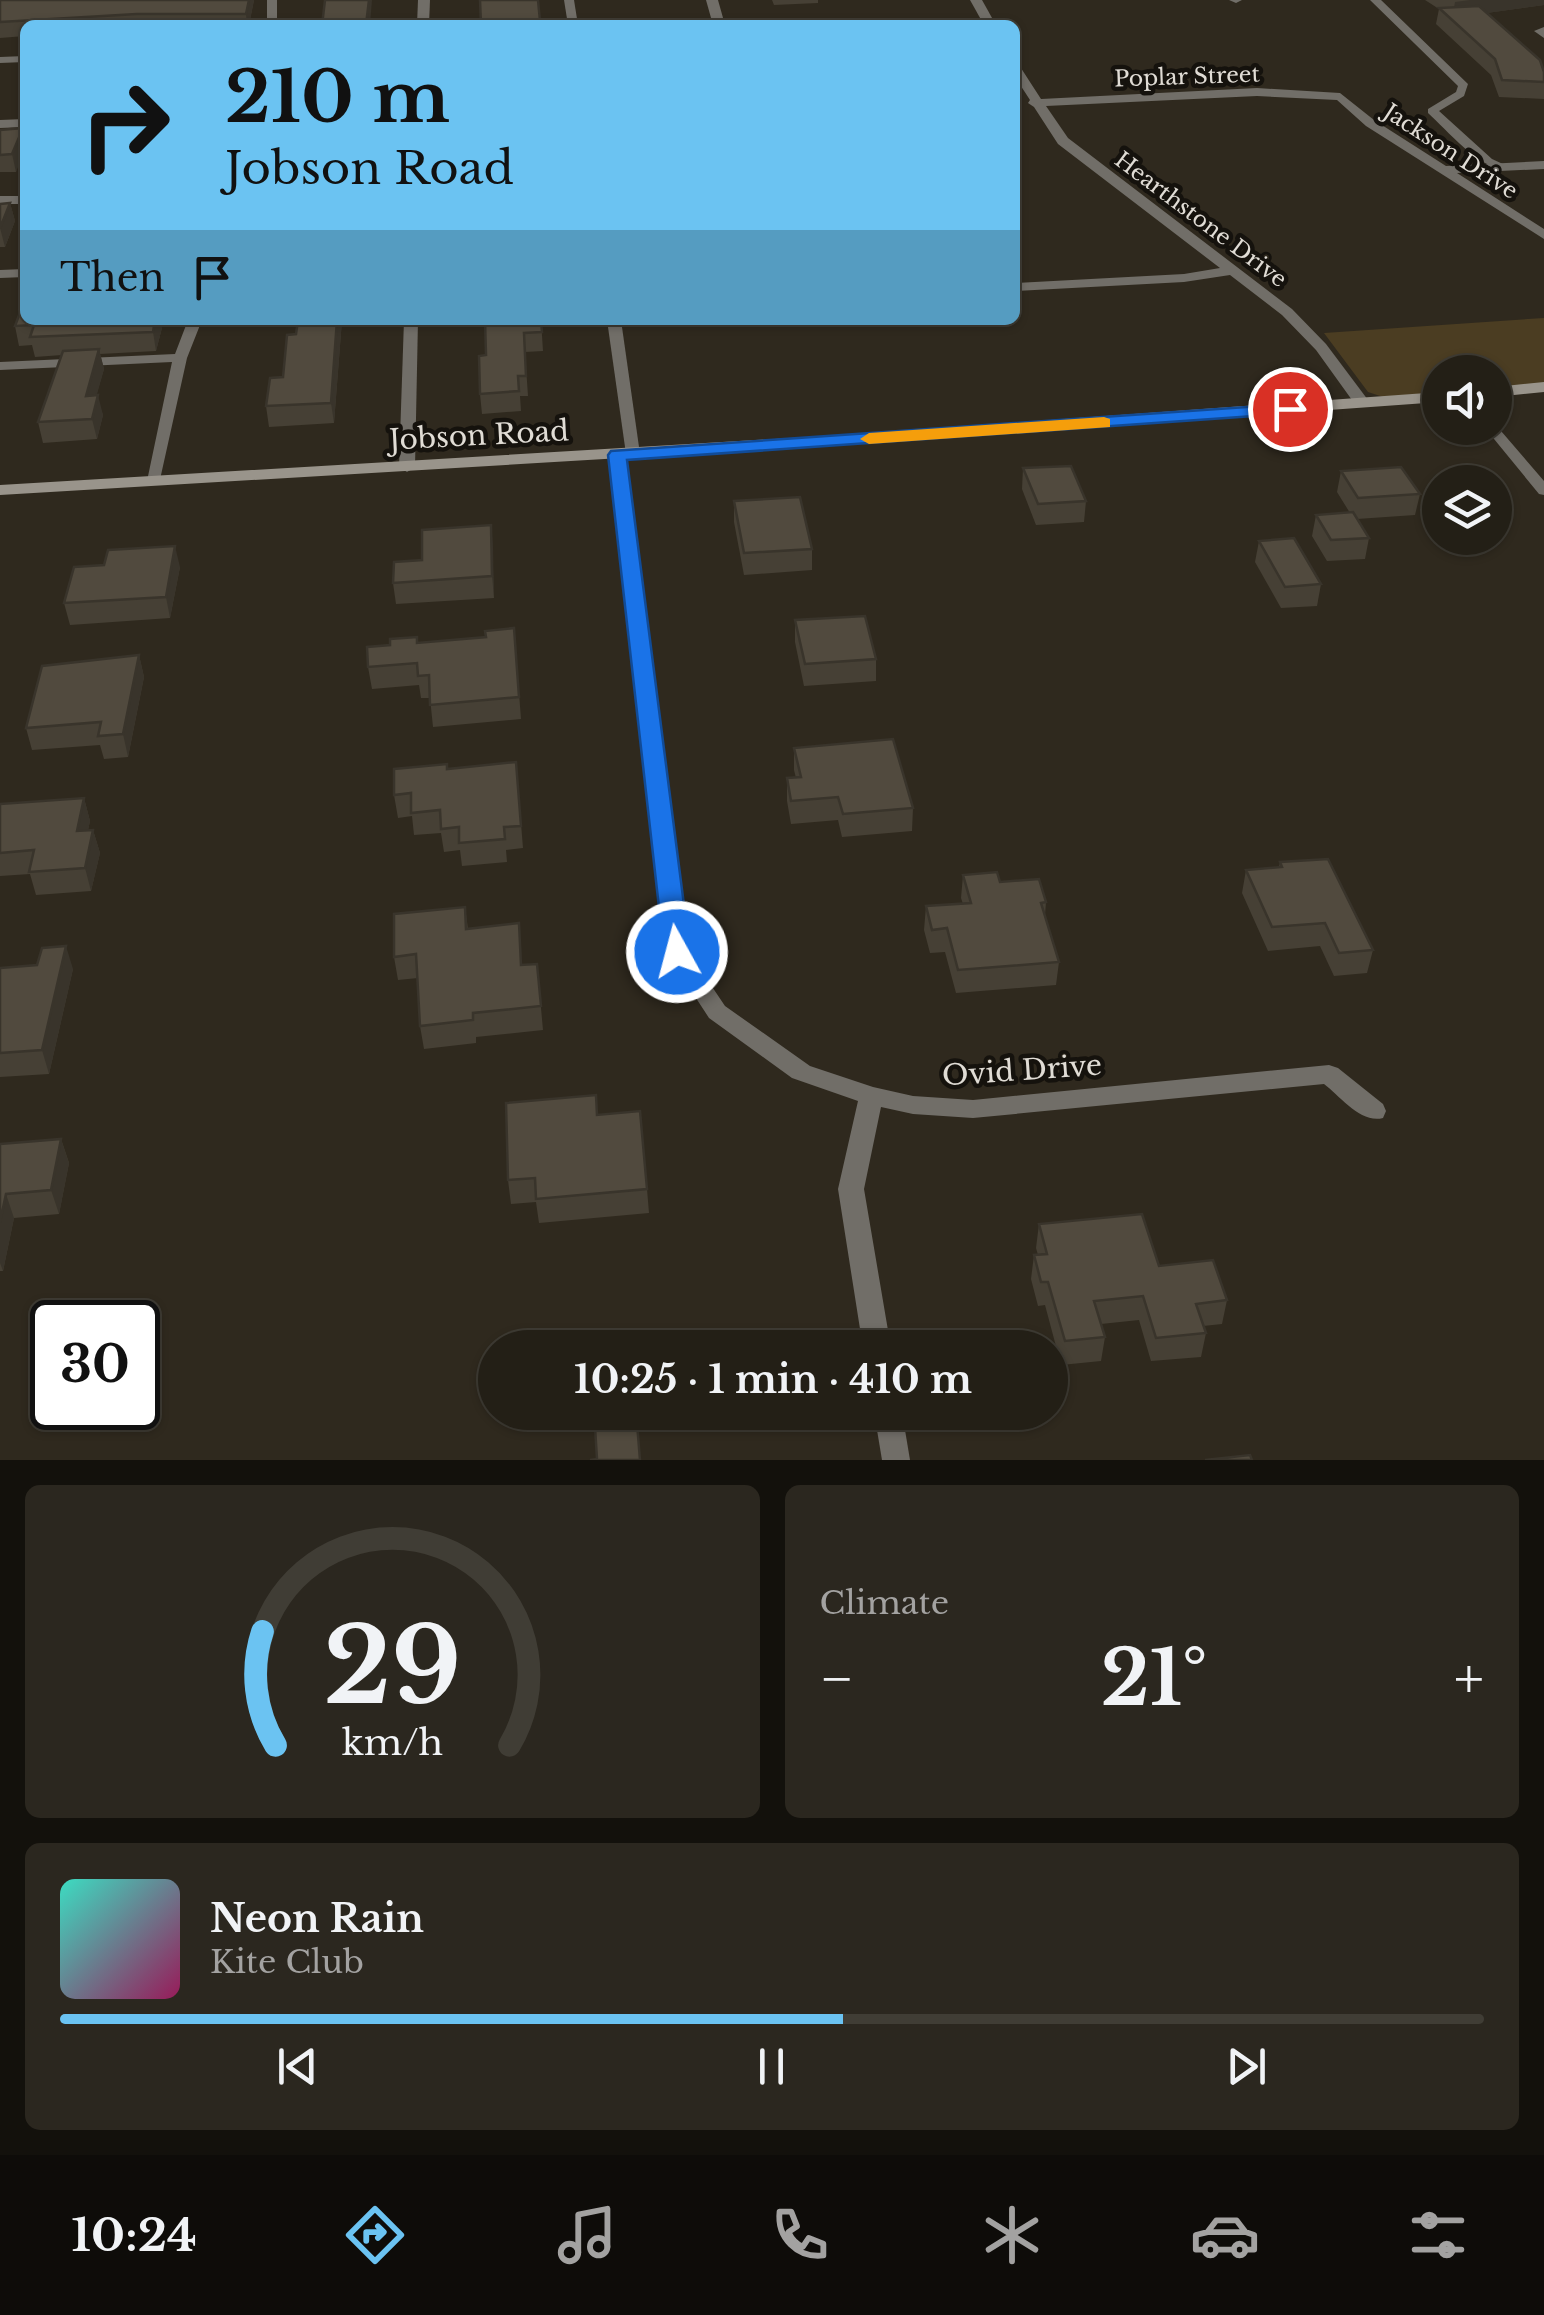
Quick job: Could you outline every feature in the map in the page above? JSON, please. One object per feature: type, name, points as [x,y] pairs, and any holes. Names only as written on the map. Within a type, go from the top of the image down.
[{"type":"street","name":"Hearthstone Drive","points":[[1020,77],[1063,141],[1235,270],[1305,328],[1362,404]]},
{"type":"street","name":"Poplar Street","points":[[1034,102],[1256,92],[1340,97]]},
{"type":"street","name":"Jackson Drive","points":[[1340,97],[1370,122],[1544,234]]},
{"type":"street","points":[[1442,170],[1542,167]]},
{"type":"street","points":[[1020,288],[1184,278],[1235,270]]},
{"type":"street","points":[[408,467],[410,325]]},
{"type":"street","points":[[1512,390],[1544,387]]},
{"type":"street","name":"Jobson Road","points":[[0,490],[625,454],[1422,399]]},
{"type":"street","name":"Ovid Drive","points":[[625,454],[677,952],[717,1012],[801,1072],[870,1096],[913,1105],[973,1110],[1329,1074],[1374,1112]]},
{"type":"street","points":[[870,1096],[851,1189],[874,1330]]},
{"type":"street","points":[[891,1430],[896,1460]]},
{"type":"lane","points":[[1375,0],[1464,86],[1460,94],[1432,111],[1488,161],[1501,167]]},
{"type":"lane","points":[[154,481],[180,358],[193,325]]},
{"type":"lane","points":[[614,325],[625,454]]},
{"type":"lane","points":[[0,366],[180,358]]},
{"type":"lane","points":[[1506,445],[1544,492]]},
{"type":"shaded area","points":[[1544,318],[1544,384],[1512,387],[1512,355],[1422,355],[1422,394],[1383,397],[1368,392],[1324,333]]},
{"type":"building","points":[[0,0],[249,0],[246,14],[137,14],[0,22]]},
{"type":"building","points":[[325,0],[369,0],[367,20],[323,20]]},
{"type":"building","points":[[480,0],[538,0],[540,20],[481,20]]},
{"type":"building","points":[[1479,6],[1540,60],[1544,82],[1502,80],[1495,59],[1439,8]]},
{"type":"building","points":[[20,128],[12,154],[0,155],[0,130]]},
{"type":"building","points":[[10,203],[0,228],[0,204]]},
{"type":"building","points":[[34,325],[154,325],[153,332],[30,337]]},
{"type":"building","points":[[297,325],[337,325],[331,403],[266,406],[270,378],[283,377],[287,335],[296,334]]},
{"type":"building","points":[[485,325],[541,325],[542,332],[524,333],[526,376],[518,376],[519,391],[480,394],[479,356],[486,355]]},
{"type":"building","points":[[99,349],[86,396],[98,395],[92,419],[38,422],[63,351]]},
{"type":"building","points":[[1071,466],[1086,501],[1038,504],[1023,468]]},
{"type":"building","points":[[1401,467],[1420,494],[1358,498],[1341,471]]},
{"type":"building","points":[[800,497],[812,549],[744,553],[734,501]]},
{"type":"building","points":[[1353,512],[1369,538],[1331,540],[1316,515]]},
{"type":"building","points":[[491,525],[492,576],[393,583],[394,562],[422,560],[422,530]]},
{"type":"building","points":[[1294,538],[1321,584],[1285,587],[1259,541]]},
{"type":"building","points":[[175,546],[166,597],[64,603],[74,567],[104,565],[108,550]]},
{"type":"building","points":[[865,616],[876,659],[805,664],[795,620]]},
{"type":"building","points":[[514,628],[519,697],[430,705],[429,675],[418,676],[417,663],[368,667],[367,647],[390,645],[390,639],[417,637],[417,643],[486,637],[485,631]]},
{"type":"building","points":[[139,655],[123,734],[98,736],[101,722],[26,728],[42,666]]},
{"type":"building","points":[[893,739],[913,808],[843,814],[838,797],[791,801],[787,778],[801,777],[794,748]]},
{"type":"building","points":[[516,762],[521,826],[504,827],[505,839],[459,843],[459,827],[441,829],[440,810],[411,813],[411,793],[394,795],[394,769],[447,764],[447,769]]},
{"type":"building","points":[[84,798],[77,831],[93,830],[85,868],[29,872],[34,850],[0,853],[0,804]]},
{"type":"building","points":[[1328,859],[1373,950],[1339,953],[1325,923],[1272,927],[1246,870],[1282,867],[1280,862]]},
{"type":"building","points":[[997,872],[1000,882],[1039,879],[1046,902],[1041,903],[1059,962],[958,970],[947,928],[932,930],[926,906],[971,903],[963,875]]},
{"type":"building","points":[[465,907],[466,929],[519,923],[521,965],[537,964],[541,1006],[473,1013],[473,1020],[420,1026],[416,954],[394,957],[394,914]]},
{"type":"building","points":[[66,946],[42,1050],[0,1053],[0,968],[37,965],[42,948]]},
{"type":"building","points":[[596,1095],[597,1115],[640,1111],[647,1189],[536,1199],[535,1178],[508,1180],[506,1103]]},
{"type":"building","points":[[61,1139],[51,1190],[6,1194],[0,1222],[0,1144]]},
{"type":"building","points":[[1142,1214],[1159,1266],[1213,1260],[1227,1300],[1196,1304],[1206,1333],[1156,1338],[1143,1296],[1094,1301],[1105,1337],[1068,1341],[1068,1330],[1062,1330],[1048,1282],[1041,1282],[1034,1255],[1047,1254],[1039,1224]]},
{"type":"building","points":[[595,1430],[638,1430],[640,1460],[590,1460],[597,1459]]},
{"type":"building","points":[[1250,1455],[1252,1460],[1205,1460]]},
{"type":"slow traffic","points":[[869,439],[1104,423]]},
{"type":"route","points":[[677,952],[617,455],[1290,409]]}]
